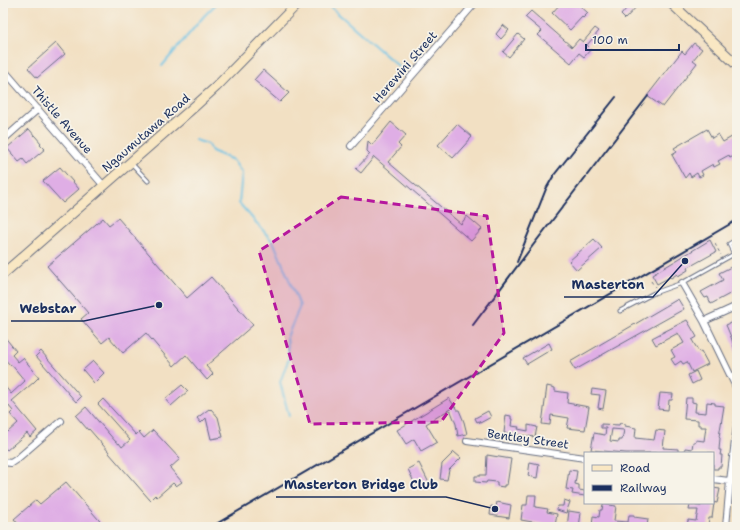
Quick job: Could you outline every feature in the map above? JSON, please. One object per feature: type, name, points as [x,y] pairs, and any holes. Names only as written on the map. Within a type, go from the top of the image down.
[{"type":"main road","name":"Ngaumutawa Road","points":[[3,274],[216,87],[298,3]]},
{"type":"main road","points":[[671,3],[737,66]]},
{"type":"street","name":"Herewini Street","points":[[351,146],[475,3]]},
{"type":"street","name":"Thistle Avenue","points":[[3,69],[104,186]]},
{"type":"street","points":[[3,140],[38,110]]},
{"type":"street","points":[[682,283],[704,321],[734,379],[737,394]]},
{"type":"street","points":[[704,321],[737,306]]},
{"type":"street","points":[[3,462],[10,462],[17,459],[61,421]]},
{"type":"street","points":[[726,527],[737,426]]},
{"type":"street","name":"Bentley Street","points":[[467,441],[584,458]]},
{"type":"street","points":[[714,479],[737,482]]},
{"type":"lane","points":[[131,162],[148,182]]},
{"type":"lane","points":[[620,310],[658,291],[682,283],[734,254],[729,244],[737,239]]},
{"type":"path","points":[[715,244],[724,260]]},
{"type":"path","points":[[651,281],[658,291]]},
{"type":"highlighted area","points":[[341,197],[487,216],[504,333],[441,422],[310,424],[259,251]]},
{"type":"building","points":[[561,3],[577,3],[588,13],[583,18],[582,17],[570,30],[552,13]]},
{"type":"building","points":[[631,3],[640,3],[625,19],[621,15]]},
{"type":"building","points":[[531,11],[572,47],[579,39],[583,42],[595,28],[599,31],[587,45],[591,49],[584,57],[579,53],[571,63],[538,35],[542,31],[525,17]]},
{"type":"building","points":[[503,25],[509,30],[501,39],[496,34]]},
{"type":"building","points":[[518,34],[524,39],[509,57],[503,52]]},
{"type":"building","points":[[56,43],[65,54],[37,78],[28,68]]},
{"type":"building","points":[[694,43],[702,49],[693,60],[697,63],[663,107],[647,96],[682,51],[685,54]]},
{"type":"building","points":[[263,70],[289,93],[280,102],[254,80]]},
{"type":"building","points":[[391,122],[406,135],[398,144],[401,147],[388,162],[461,224],[467,216],[482,229],[471,241],[374,157],[361,173],[356,169],[370,154],[367,151],[368,141],[372,145]]},
{"type":"building","points":[[457,124],[472,137],[453,158],[438,145]]},
{"type":"building","points":[[29,129],[45,149],[27,164],[23,159],[19,162],[7,148]]},
{"type":"building","points":[[707,129],[712,138],[718,134],[723,142],[737,134],[737,150],[734,152],[736,155],[730,158],[729,155],[718,161],[720,164],[714,167],[713,164],[701,171],[703,175],[699,177],[697,173],[691,177],[689,173],[685,178],[672,155],[677,152],[674,148]]},
{"type":"building","points":[[60,167],[79,189],[63,203],[43,181]]},
{"type":"building","points":[[103,218],[109,225],[118,218],[187,298],[211,277],[253,325],[206,366],[213,374],[207,380],[186,355],[174,366],[146,333],[123,353],[109,337],[102,343],[81,319],[88,313],[47,266]]},
{"type":"building","points":[[594,239],[602,248],[577,270],[569,261]]},
{"type":"building","points":[[710,240],[716,252],[687,268],[688,270],[678,276],[677,274],[657,284],[652,275]]},
{"type":"building","points":[[737,264],[737,290],[711,304],[708,297],[705,298],[701,292],[723,280],[719,273]]},
{"type":"building","points":[[678,299],[684,309],[575,370],[570,362]]},
{"type":"building","points":[[687,320],[697,337],[692,340],[699,352],[701,351],[708,364],[692,372],[687,362],[683,364],[681,361],[675,365],[671,359],[675,357],[671,350],[684,343],[678,333],[656,345],[652,338]]},
{"type":"building","points":[[737,320],[737,353],[736,353],[726,325]]},
{"type":"building","points":[[3,335],[16,351],[12,355],[18,362],[23,358],[39,377],[12,401],[37,431],[30,437],[27,433],[7,450],[3,446],[3,427],[8,432],[18,423],[10,414],[13,411],[3,399],[3,384],[11,394],[25,381],[3,357]]},
{"type":"building","points":[[549,343],[552,349],[527,364],[523,358]]},
{"type":"building","points":[[41,351],[81,397],[76,402],[36,356]]},
{"type":"building","points":[[93,361],[104,373],[94,383],[83,370]]},
{"type":"building","points":[[696,371],[700,380],[692,384],[688,375]]},
{"type":"building","points":[[182,385],[188,391],[171,406],[165,399]]},
{"type":"building","points":[[547,386],[555,388],[555,391],[568,393],[567,403],[589,407],[585,430],[567,428],[569,418],[551,415],[550,425],[542,424]]},
{"type":"building","points":[[592,389],[606,391],[603,409],[598,408],[600,395],[591,394]]},
{"type":"building","points":[[660,393],[673,394],[672,400],[669,400],[668,410],[658,409]]},
{"type":"building","points":[[449,398],[457,410],[459,410],[467,434],[458,436],[456,424],[450,409],[426,424],[437,442],[421,451],[414,439],[406,444],[397,430]]},
{"type":"building","points":[[686,398],[692,398],[692,402],[696,403],[695,412],[706,413],[707,402],[724,406],[719,437],[719,450],[721,450],[720,455],[722,455],[721,467],[714,469],[714,452],[684,452],[685,448],[692,449],[693,442],[696,442],[696,440],[704,441],[706,427],[701,427],[701,425],[698,425],[698,420],[684,419]]},
{"type":"building","points":[[103,399],[136,435],[139,432],[144,438],[153,430],[180,459],[170,468],[182,482],[176,486],[173,483],[157,497],[155,495],[150,500],[76,416],[86,407],[122,447],[130,440],[98,404]]},
{"type":"building","points":[[211,409],[218,417],[223,437],[211,439],[206,418],[201,423],[197,418]]},
{"type":"building","points":[[488,411],[491,417],[480,423],[479,421],[477,422],[475,418]]},
{"type":"building","points":[[506,415],[511,416],[511,426],[519,427],[518,429],[528,431],[528,425],[537,427],[535,437],[504,433]]},
{"type":"building","points":[[620,423],[625,424],[625,426],[636,428],[635,438],[654,440],[656,430],[665,431],[663,448],[678,449],[678,452],[614,452],[591,450],[594,433],[605,435],[606,428],[601,428],[601,424],[619,425]],"holes":[[[612,429],[624,430],[622,440],[619,440],[619,442],[610,441]]]},
{"type":"building","points":[[454,452],[461,458],[449,470],[447,480],[440,479],[442,464]]},
{"type":"building","points":[[487,455],[511,459],[507,485],[504,485],[504,487],[497,486],[497,482],[475,482],[475,476],[486,475]]},
{"type":"building","points":[[530,462],[539,464],[537,478],[528,476]]},
{"type":"building","points":[[419,463],[429,483],[417,489],[408,469]]},
{"type":"building","points":[[569,470],[577,471],[575,484],[579,485],[579,490],[584,491],[584,496],[572,494],[573,490],[566,489]]},
{"type":"building","points":[[66,482],[105,527],[21,527],[14,519],[36,500],[40,504]]},
{"type":"building","points":[[714,488],[720,489],[717,503],[714,502]]},
{"type":"building","points":[[528,495],[536,495],[535,507],[548,509],[547,512],[557,514],[555,526],[521,520],[523,505],[527,505]]},
{"type":"building","points":[[564,500],[570,502],[566,513],[557,510],[558,506],[563,506]]},
{"type":"building","points":[[497,502],[511,505],[509,518],[490,515],[491,506],[496,507]]},
{"type":"building","points":[[603,504],[616,506],[614,521],[628,522],[629,515],[634,515],[634,517],[648,519],[647,527],[592,527],[593,516],[599,517]]},
{"type":"building","points":[[702,504],[714,504],[712,518],[709,518],[708,527],[687,527],[688,520],[696,521],[698,510],[689,510],[690,505],[701,506]]},
{"type":"building","points":[[569,511],[581,513],[579,527],[567,527]]},
{"type":"waterway","points":[[162,66],[204,16],[217,3]]},
{"type":"waterway","points":[[326,3],[406,73]]},
{"type":"waterway","points":[[195,140],[208,144],[212,151],[233,160],[242,173],[239,203],[274,243],[300,306],[287,337],[289,358],[280,382],[289,416]]},
{"type":"railway","points":[[473,325],[648,96]]},
{"type":"railway","points":[[517,262],[546,189],[554,175],[616,97]]},
{"type":"railway","points":[[211,527],[737,220]]},
{"type":"place","name":"Masterton","points":[[685,261]]},
{"type":"place","name":"Webstar","points":[[159,305]]},
{"type":"place","name":"Masterton Bridge Club","points":[[495,509]]}]
